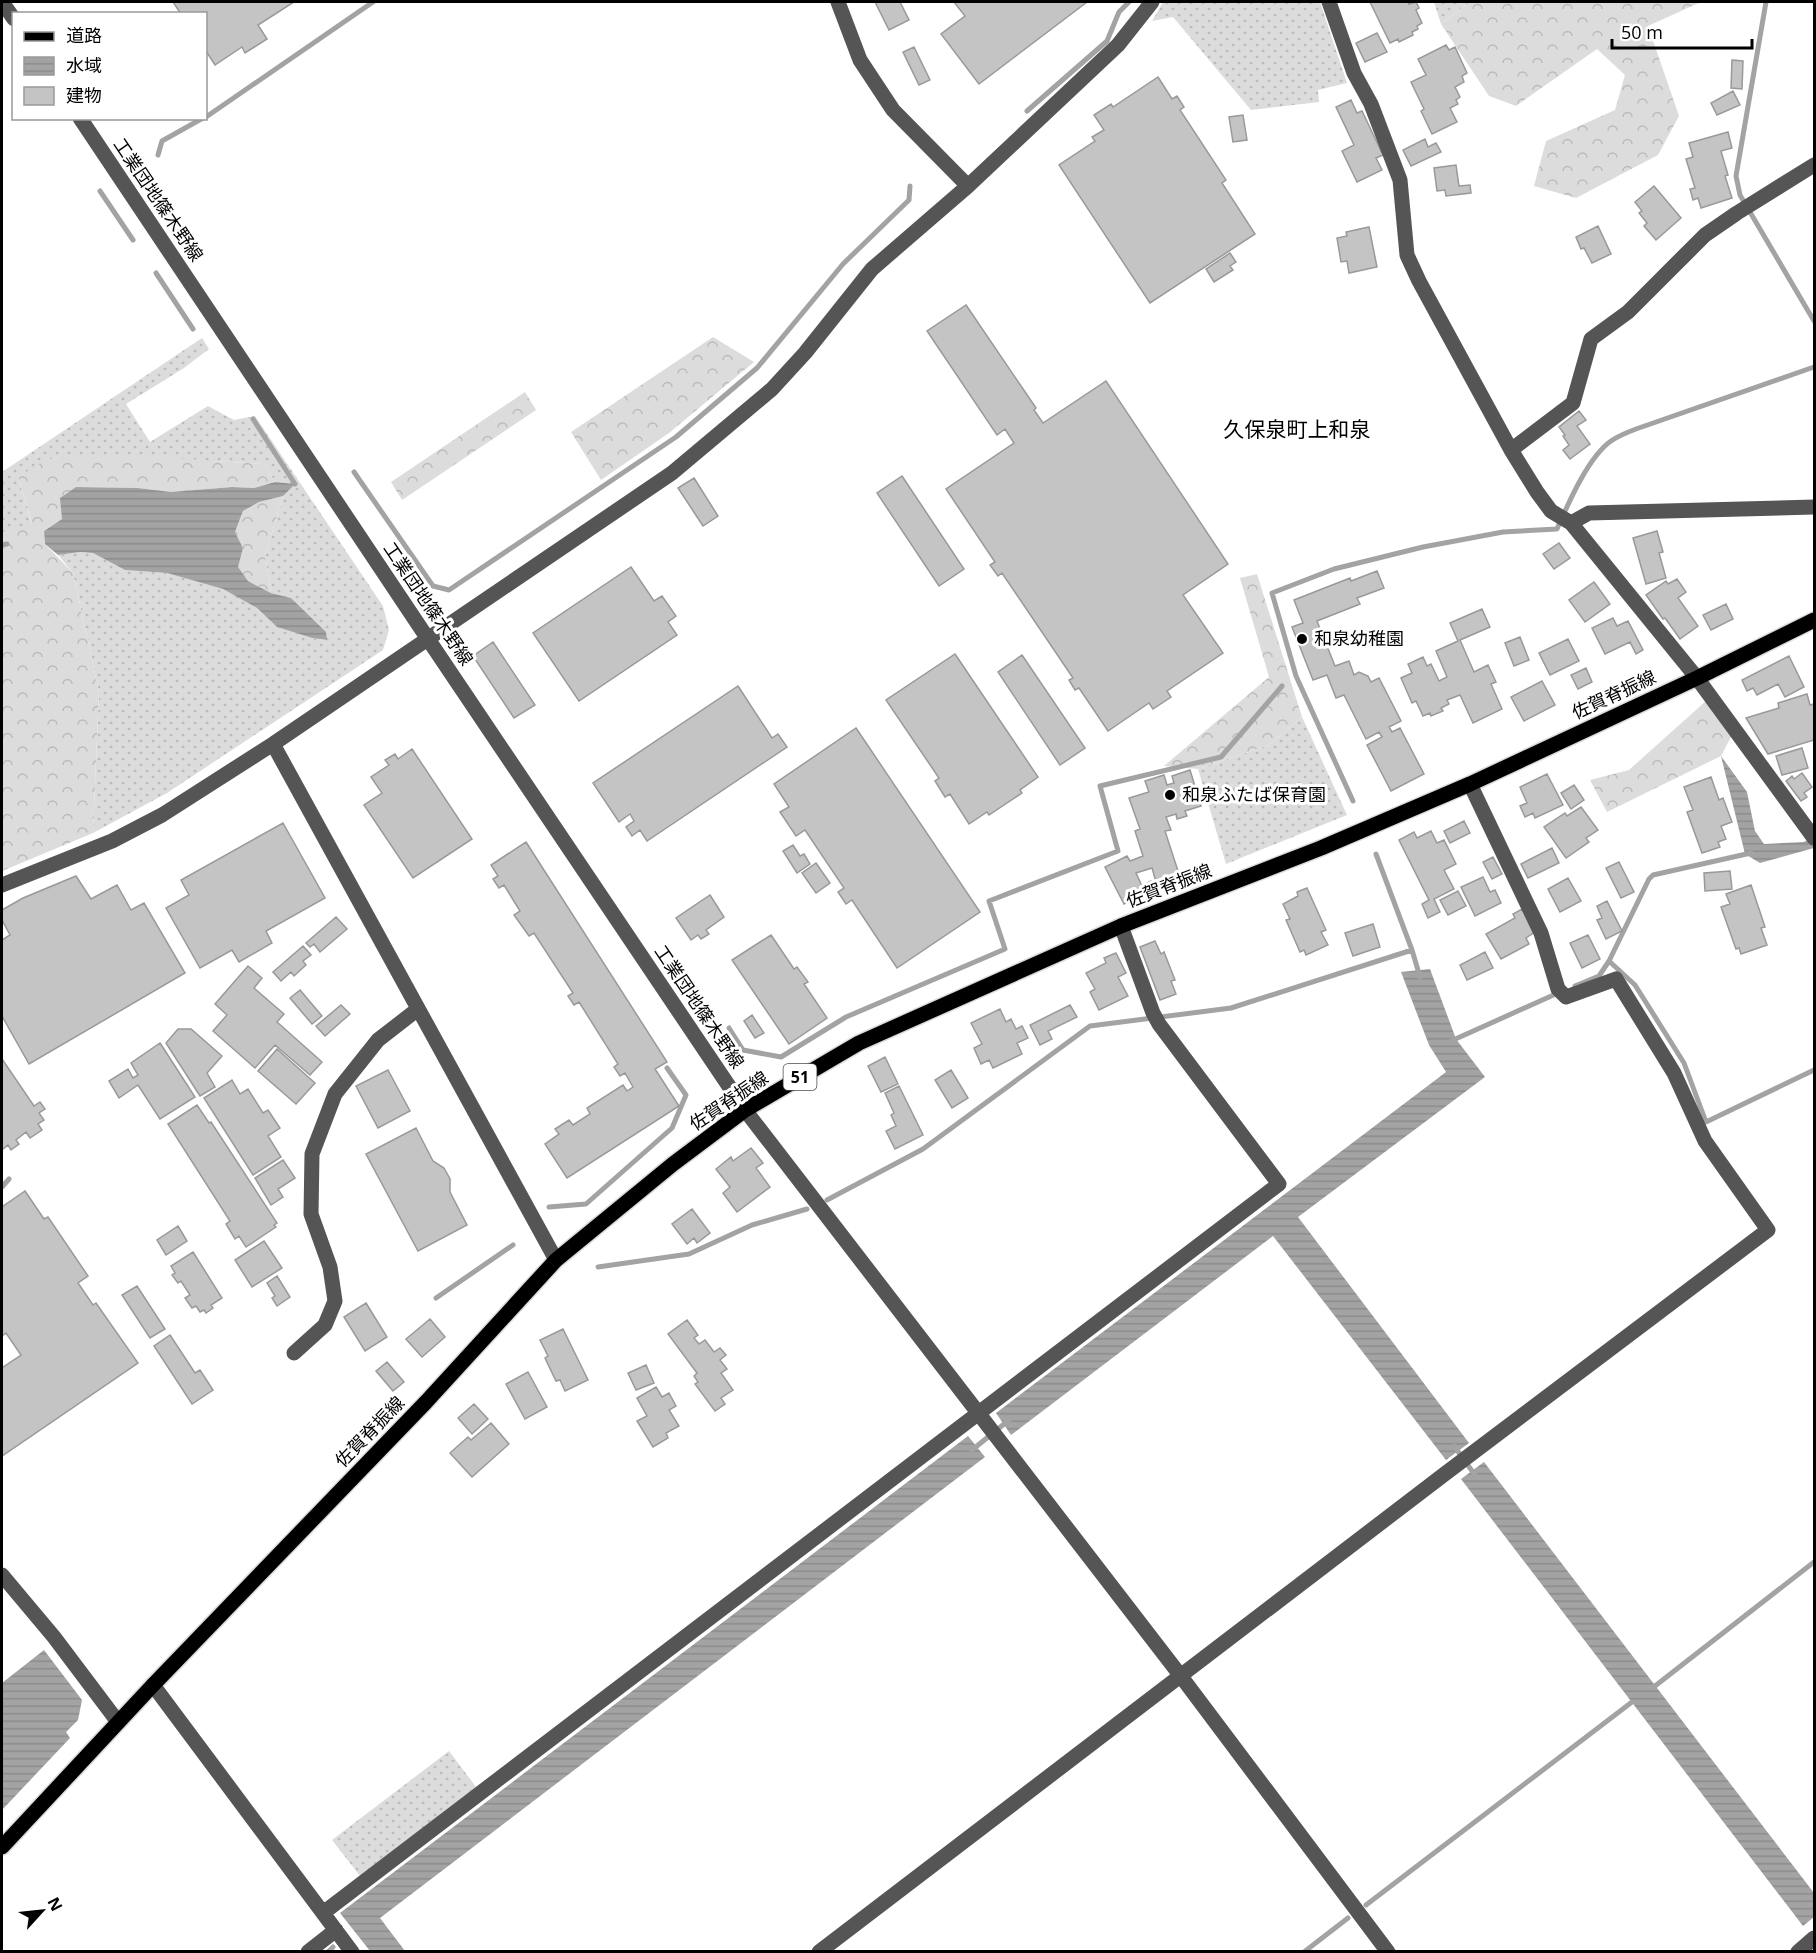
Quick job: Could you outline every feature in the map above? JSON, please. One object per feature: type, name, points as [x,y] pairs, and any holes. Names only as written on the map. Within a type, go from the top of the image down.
[{"type":"main road","name":"佐賀脊振線","points":[[2,1847],[153,1685],[426,1402],[556,1260],[673,1164],[745,1110],[859,1042],[1121,926],[1321,848],[1470,784],[1815,620]]},
{"type":"street","points":[[2,2],[12,16]]},
{"type":"street","points":[[838,2],[860,60],[893,110],[968,186]]},
{"type":"street","points":[[2,885],[112,841],[162,815],[273,744],[428,639],[662,480],[708,445],[772,389],[805,353],[872,269],[998,159],[1118,45],[1152,2]]},
{"type":"street","points":[[1329,2],[1354,73],[1371,104],[1400,180],[1407,255],[1511,450],[1551,511],[1571,523],[1697,678],[1810,831]]},
{"type":"street","name":"工業団地篠木野線","points":[[81,120],[745,1110],[1180,1676],[1388,1952]]},
{"type":"street","points":[[1511,450],[1573,403],[1591,339],[1628,312],[1705,235],[1815,165]]},
{"type":"street","points":[[1571,523],[1589,513],[1815,507]]},
{"type":"street","points":[[273,744],[556,1260]]},
{"type":"street","points":[[819,1952],[1768,1230],[1705,1141],[1674,1073],[1616,979],[1562,993],[1541,933],[1470,784]]},
{"type":"street","points":[[323,1913],[1279,1184],[1156,1018],[1121,926]]},
{"type":"street","points":[[294,1353],[325,1325],[335,1301],[330,1267],[311,1214],[312,1154],[335,1094],[378,1040],[418,1009]]},
{"type":"street","points":[[2,1575],[54,1637],[118,1722]]},
{"type":"street","points":[[153,1685],[352,1952]]},
{"type":"street","points":[[308,1952],[336,1930]]},
{"type":"street","points":[[1798,1952],[1815,1938]]},
{"type":"green space","points":[[1163,2],[1320,2],[1347,83],[1318,90],[1319,102],[1251,110],[1173,17],[1152,21]]},
{"type":"green space","points":[[1434,2],[1470,2],[1441,24]]},
{"type":"green space","points":[[1470,2],[1701,2],[1648,26],[1679,116],[1658,155],[1576,198],[1534,186],[1546,141],[1615,110],[1625,75],[1597,49],[1516,106],[1489,96],[1441,24]]},
{"type":"green space","points":[[713,337],[754,362],[669,433],[601,480],[571,432]]},
{"type":"green space","points":[[202,338],[209,349],[184,368],[126,404],[150,442],[208,406],[234,420],[255,416],[383,606],[389,630],[383,650],[167,793],[93,833],[99,692],[73,573],[58,555],[93,553],[125,570],[167,573],[223,589],[257,608],[277,627],[326,640],[291,598],[271,593],[265,555],[283,496],[294,484],[275,482],[265,464],[211,461],[18,477],[32,524],[2,533],[2,472]]},
{"type":"green space","points":[[525,392],[536,410],[402,500],[391,482]]},
{"type":"green space","points":[[138,454],[265,464],[275,482],[254,488],[232,487],[171,492],[138,488],[76,487],[62,519],[44,531],[45,544],[73,573],[99,692],[93,833],[2,871],[2,533],[32,523],[18,477],[47,459]]},
{"type":"green space","points":[[283,496],[265,555],[271,593],[248,581],[237,567],[243,548],[235,532],[243,511],[259,502]]},
{"type":"green space","points":[[1257,574],[1302,717],[1269,745],[1198,769],[1164,766],[1269,677],[1240,578]]},
{"type":"green space","points":[[1707,700],[1732,735],[1721,756],[1607,812],[1590,780],[1629,770]]},
{"type":"green space","points":[[1302,717],[1347,815],[1226,864],[1198,769],[1269,745]]},
{"type":"green space","points":[[449,1751],[476,1787],[360,1876],[332,1840]]},
{"type":"water","points":[[275,482],[295,484],[283,496],[259,502],[243,511],[235,532],[243,548],[238,567],[248,581],[271,593],[291,598],[326,632],[327,640],[312,638],[277,627],[257,608],[223,589],[167,573],[125,570],[93,553],[58,555],[45,544],[44,531],[62,519],[60,498],[76,487],[138,488],[171,492],[232,487],[254,488]]},
{"type":"water","points":[[1721,756],[1747,792],[1755,831],[1764,844],[1804,842],[1814,836],[1814,848],[1760,863],[1745,854]]},
{"type":"water","points":[[1430,969],[1456,1039],[1485,1077],[1298,1217],[1469,1443],[1446,1460],[1273,1236],[1011,1435],[996,1413],[1446,1072],[1429,1045],[1401,972]]},
{"type":"water","points":[[968,1436],[985,1457],[380,1918],[405,1951],[370,1951],[340,1913]]},
{"type":"water","points":[[1484,1462],[1814,1893],[1814,1917],[1803,1926],[1461,1479]]},
{"type":"water","points":[[44,1650],[82,1700],[78,1720],[66,1732],[70,1738],[2,1810],[2,1683]]},
{"type":"building","points":[[173,2],[294,2],[258,25],[267,39],[245,53],[242,47],[215,65],[207,53],[207,12],[180,12]]},
{"type":"building","points":[[875,2],[900,2],[909,20],[889,30]]},
{"type":"building","points":[[954,2],[1087,2],[979,84],[941,34],[965,16]]},
{"type":"building","points":[[1370,2],[1408,2],[1409,4],[1416,2],[1419,8],[1416,10],[1422,23],[1412,32],[1413,35],[1399,42],[1398,39],[1390,43]]},
{"type":"building","points":[[1377,33],[1387,52],[1365,62],[1356,43]]},
{"type":"building","points":[[1446,45],[1449,50],[1455,47],[1467,73],[1462,76],[1464,82],[1455,87],[1460,97],[1456,100],[1458,104],[1450,108],[1457,122],[1432,134],[1421,111],[1424,109],[1411,82],[1426,75],[1418,59]]},
{"type":"building","points":[[914,47],[930,80],[919,85],[903,52]]},
{"type":"building","points":[[1732,60],[1743,61],[1742,89],[1731,88]]},
{"type":"building","points":[[1158,77],[1172,99],[1177,96],[1184,107],[1180,110],[1226,180],[1222,183],[1255,234],[1150,303],[1059,165],[1095,141],[1092,137],[1104,130],[1094,115],[1111,104],[1113,107]]},
{"type":"building","points":[[1733,91],[1740,105],[1717,115],[1711,103]]},
{"type":"building","points":[[1351,100],[1357,113],[1362,111],[1383,155],[1376,158],[1382,170],[1357,182],[1342,151],[1354,145],[1336,107]]},
{"type":"building","points":[[1243,115],[1247,140],[1233,142],[1229,117]]},
{"type":"building","points":[[1728,132],[1732,148],[1721,151],[1728,175],[1725,176],[1732,198],[1701,208],[1698,198],[1693,200],[1690,189],[1695,188],[1686,159],[1693,157],[1689,143]]},
{"type":"building","points":[[1425,139],[1428,147],[1436,143],[1441,152],[1411,166],[1403,150]]},
{"type":"building","points":[[1456,165],[1459,186],[1470,185],[1471,193],[1446,196],[1445,190],[1437,191],[1434,168]]},
{"type":"building","points":[[1654,186],[1681,218],[1656,240],[1644,226],[1647,223],[1639,213],[1642,211],[1635,202]]},
{"type":"building","points":[[1598,226],[1611,254],[1592,263],[1584,248],[1581,249],[1576,237]]},
{"type":"building","points":[[1369,227],[1377,267],[1349,273],[1347,261],[1341,262],[1337,238],[1347,236],[1346,232]]},
{"type":"building","points":[[1230,253],[1236,262],[1230,266],[1233,270],[1214,282],[1206,269]]},
{"type":"building","points":[[966,305],[1036,408],[1034,410],[1043,423],[1106,381],[1228,564],[1183,595],[1223,653],[1167,691],[1171,697],[1153,709],[1149,703],[1108,731],[1079,688],[1075,690],[1069,680],[1073,678],[1002,573],[998,576],[990,565],[995,562],[946,489],[1014,443],[1005,429],[997,435],[927,331]]},
{"type":"building","points":[[1579,411],[1586,420],[1577,426],[1590,444],[1570,459],[1563,450],[1569,445],[1559,427]]},
{"type":"building","points":[[902,476],[964,569],[939,586],[877,493]]},
{"type":"building","points":[[694,478],[718,516],[703,526],[678,488]]},
{"type":"building","points":[[1657,531],[1663,552],[1659,553],[1666,578],[1646,584],[1633,538]]},
{"type":"building","points":[[1559,543],[1570,558],[1554,569],[1543,554]]},
{"type":"building","points":[[631,567],[654,601],[662,596],[676,616],[668,622],[677,635],[579,701],[533,633]]},
{"type":"building","points":[[1377,571],[1384,588],[1357,598],[1360,604],[1317,621],[1335,666],[1349,661],[1354,675],[1359,672],[1368,676],[1371,682],[1379,678],[1401,721],[1389,727],[1392,732],[1400,728],[1424,774],[1391,791],[1367,745],[1382,737],[1379,732],[1366,739],[1344,695],[1336,698],[1327,675],[1313,680],[1292,627],[1303,623],[1294,600],[1350,578],[1351,581]]},
{"type":"building","points":[[1677,579],[1686,592],[1678,598],[1698,626],[1680,639],[1646,595],[1666,581],[1668,584]]},
{"type":"building","points":[[1594,582],[1610,604],[1585,622],[1569,600]]},
{"type":"building","points":[[1726,604],[1733,619],[1711,630],[1703,615]]},
{"type":"building","points":[[1482,609],[1490,627],[1460,640],[1474,672],[1488,665],[1496,682],[1491,684],[1502,709],[1473,723],[1460,695],[1447,700],[1449,704],[1441,708],[1443,711],[1431,716],[1430,713],[1423,716],[1416,701],[1412,703],[1401,678],[1412,673],[1408,664],[1423,657],[1427,666],[1431,664],[1439,681],[1447,677],[1436,651],[1458,641],[1450,623]]},
{"type":"building","points":[[1613,618],[1617,626],[1628,621],[1643,650],[1636,654],[1630,642],[1605,654],[1592,628]]},
{"type":"building","points":[[1520,637],[1529,660],[1514,666],[1505,643]]},
{"type":"building","points":[[1568,639],[1579,661],[1550,675],[1539,653]]},
{"type":"building","points":[[493,642],[535,705],[514,718],[473,656]]},
{"type":"building","points":[[955,654],[1038,777],[1020,790],[1022,793],[989,815],[987,812],[969,824],[950,794],[945,797],[935,781],[939,778],[886,700]]},
{"type":"building","points":[[1022,655],[1085,748],[1060,765],[998,672]]},
{"type":"building","points":[[1789,656],[1804,687],[1785,697],[1778,684],[1757,695],[1753,688],[1747,691],[1742,680]]},
{"type":"building","points":[[1586,668],[1592,682],[1578,689],[1571,675]]},
{"type":"building","points":[[1542,681],[1555,705],[1524,721],[1511,697]]},
{"type":"building","points":[[738,686],[772,738],[778,734],[787,747],[647,841],[640,830],[632,836],[626,827],[634,821],[630,814],[619,822],[593,783]]},
{"type":"building","points":[[1807,694],[1810,705],[1814,704],[1814,740],[1768,754],[1746,718],[1779,708],[1778,703]]},
{"type":"building","points":[[856,728],[980,912],[897,968],[852,900],[846,904],[838,892],[844,888],[805,830],[796,836],[780,812],[789,807],[774,784]]},
{"type":"building","points":[[1802,748],[1808,768],[1782,775],[1776,756]]},
{"type":"building","points":[[412,749],[472,839],[413,878],[364,805],[382,793],[371,777],[389,765],[385,760],[395,754],[398,759]]},
{"type":"building","points":[[1190,770],[1201,806],[1185,811],[1187,816],[1177,819],[1176,814],[1166,817],[1171,830],[1165,831],[1179,874],[1156,882],[1152,868],[1136,873],[1142,886],[1151,881],[1155,888],[1124,904],[1105,867],[1127,856],[1130,861],[1143,856],[1135,831],[1140,829],[1129,798],[1149,792],[1145,781],[1164,775],[1167,785],[1174,783],[1172,776]]},
{"type":"building","points":[[1802,773],[1812,787],[1804,793],[1807,797],[1801,801],[1786,781]]},
{"type":"building","points":[[1547,774],[1563,805],[1535,818],[1533,813],[1525,817],[1520,806],[1527,803],[1520,787]]},
{"type":"building","points":[[1711,777],[1719,800],[1723,798],[1732,822],[1721,826],[1726,839],[1718,842],[1720,847],[1702,853],[1687,812],[1693,810],[1684,787]]},
{"type":"building","points":[[1574,785],[1584,800],[1571,809],[1561,793]]},
{"type":"building","points":[[1581,807],[1598,830],[1586,838],[1589,842],[1566,858],[1544,827],[1565,813],[1567,816]]},
{"type":"building","points":[[1464,821],[1470,833],[1450,843],[1444,831]]},
{"type":"building","points":[[283,823],[325,898],[266,931],[272,943],[239,962],[232,950],[200,968],[166,908],[189,895],[181,880]]},
{"type":"building","points":[[1431,831],[1437,843],[1444,840],[1456,864],[1444,870],[1454,889],[1434,899],[1440,912],[1428,918],[1422,904],[1429,900],[1399,840],[1414,832],[1417,838]]},
{"type":"building","points":[[526,842],[667,1062],[655,1069],[679,1106],[567,1178],[545,1144],[559,1134],[555,1129],[569,1120],[573,1125],[590,1114],[587,1108],[623,1085],[627,1091],[633,1087],[625,1073],[620,1076],[614,1067],[618,1064],[579,1002],[574,1005],[568,996],[573,993],[534,933],[529,936],[514,915],[520,911],[504,885],[499,888],[493,879],[498,876],[491,865]]},
{"type":"building","points":[[793,845],[800,856],[804,854],[810,864],[797,873],[783,851]]},
{"type":"building","points":[[1552,848],[1559,863],[1528,878],[1521,864]]},
{"type":"building","points":[[1493,857],[1502,874],[1492,879],[1483,862]]},
{"type":"building","points":[[1619,862],[1634,892],[1621,898],[1606,868]]},
{"type":"building","points":[[816,863],[830,883],[816,893],[802,873]]},
{"type":"building","points":[[1730,871],[1732,889],[1705,891],[1704,873]]},
{"type":"building","points":[[76,876],[91,899],[117,885],[131,910],[144,903],[185,973],[29,1064],[2,1016],[2,940],[10,935],[2,920],[2,910],[23,898]]},
{"type":"building","points":[[1483,877],[1490,892],[1495,890],[1501,903],[1475,916],[1461,887]]},
{"type":"building","points":[[1568,878],[1581,901],[1560,912],[1548,889]]},
{"type":"building","points":[[1751,885],[1765,927],[1761,928],[1767,945],[1741,954],[1739,948],[1736,949],[1721,907],[1730,904],[1726,894]]},
{"type":"building","points":[[1307,888],[1326,930],[1321,932],[1328,945],[1306,955],[1304,950],[1300,952],[1286,920],[1290,919],[1283,904],[1298,896],[1297,892]]},
{"type":"building","points":[[1458,891],[1466,906],[1448,915],[1440,900]]},
{"type":"building","points":[[710,895],[724,917],[706,930],[709,934],[701,939],[698,935],[691,940],[676,918]]},
{"type":"building","points":[[1607,901],[1622,931],[1606,939],[1597,920],[1602,918],[1597,906]]},
{"type":"building","points":[[1522,909],[1535,932],[1526,938],[1529,944],[1501,959],[1486,934],[1515,918],[1513,914]]},
{"type":"building","points":[[336,917],[347,929],[320,952],[314,944],[310,947],[306,943]]},
{"type":"building","points":[[1373,924],[1380,947],[1353,956],[1345,933]]},
{"type":"building","points":[[771,935],[794,969],[797,967],[808,982],[804,984],[827,1018],[789,1044],[732,960]]},
{"type":"building","points":[[1588,935],[1600,959],[1582,968],[1570,943]]},
{"type":"building","points":[[1155,941],[1161,954],[1164,952],[1175,980],[1171,981],[1176,994],[1160,1000],[1140,947]]},
{"type":"building","points":[[303,946],[311,955],[303,961],[306,965],[294,976],[291,972],[281,981],[273,972]]},
{"type":"building","points":[[1485,952],[1493,968],[1467,980],[1460,965]]},
{"type":"building","points":[[1116,953],[1126,973],[1118,977],[1128,996],[1099,1010],[1090,992],[1095,989],[1086,973],[1106,963],[1104,958]]},
{"type":"building","points":[[248,966],[262,978],[254,988],[284,1014],[277,1022],[322,1062],[310,1075],[275,1045],[255,1068],[213,1031],[227,1015],[215,1004]]},
{"type":"building","points":[[300,990],[322,1016],[312,1024],[290,998]]},
{"type":"building","points":[[341,1005],[350,1014],[325,1036],[316,1026]]},
{"type":"building","points":[[1070,1005],[1077,1017],[1048,1031],[1052,1039],[1040,1045],[1030,1025]]},
{"type":"building","points":[[1000,1009],[1006,1022],[1011,1019],[1016,1029],[1022,1026],[1028,1038],[1017,1043],[1022,1054],[993,1068],[989,1060],[981,1064],[974,1048],[982,1044],[971,1023]]},
{"type":"building","points":[[752,1015],[764,1033],[755,1038],[744,1021]]},
{"type":"building","points":[[178,1029],[191,1029],[222,1056],[207,1073],[215,1087],[200,1096],[166,1043]]},
{"type":"building","points":[[160,1043],[195,1097],[160,1119],[138,1085],[119,1098],[109,1081],[128,1069],[133,1078],[138,1075],[131,1063]]},
{"type":"building","points":[[277,1049],[315,1083],[296,1104],[258,1071]]},
{"type":"building","points":[[885,1057],[898,1084],[881,1092],[868,1066]]},
{"type":"building","points":[[2,1059],[34,1106],[40,1102],[45,1109],[39,1113],[44,1120],[38,1124],[42,1130],[30,1138],[26,1132],[16,1140],[19,1144],[11,1150],[8,1145],[2,1150]]},
{"type":"building","points":[[388,1070],[410,1111],[378,1128],[356,1086]]},
{"type":"building","points":[[951,1070],[968,1098],[952,1108],[935,1080]]},
{"type":"building","points":[[232,1080],[240,1094],[248,1089],[263,1113],[268,1110],[280,1128],[268,1136],[281,1157],[253,1175],[204,1098]]},
{"type":"building","points":[[899,1086],[923,1135],[895,1149],[886,1131],[896,1126],[891,1115],[894,1113],[885,1093]]},
{"type":"building","points":[[197,1105],[209,1123],[211,1122],[277,1223],[274,1225],[276,1227],[246,1247],[239,1236],[235,1239],[226,1224],[230,1221],[168,1124]]},
{"type":"building","points":[[416,1128],[433,1161],[444,1168],[450,1179],[450,1192],[467,1225],[418,1251],[366,1154]]},
{"type":"building","points":[[751,1148],[763,1163],[756,1168],[770,1187],[737,1212],[723,1193],[730,1187],[716,1169],[731,1157],[733,1161]]},
{"type":"building","points":[[283,1160],[295,1178],[278,1189],[283,1197],[271,1205],[255,1178]]},
{"type":"building","points":[[25,1191],[44,1219],[48,1217],[88,1276],[78,1283],[93,1305],[96,1303],[138,1363],[2,1456],[2,1368],[21,1355],[6,1333],[2,1336],[2,1207]]},
{"type":"building","points":[[692,1209],[710,1233],[697,1243],[694,1238],[687,1244],[672,1224]]},
{"type":"building","points":[[178,1226],[187,1241],[166,1255],[157,1240]]},
{"type":"building","points":[[264,1241],[282,1268],[252,1287],[235,1260]]},
{"type":"building","points":[[193,1252],[222,1298],[211,1305],[213,1308],[206,1313],[204,1310],[200,1312],[196,1306],[192,1308],[185,1298],[190,1295],[181,1281],[178,1283],[172,1275],[175,1273],[171,1266]]},
{"type":"building","points":[[277,1276],[290,1297],[277,1306],[272,1298],[275,1296],[267,1283]]},
{"type":"building","points":[[137,1286],[165,1329],[150,1338],[122,1295]]},
{"type":"building","points":[[366,1303],[387,1337],[365,1351],[344,1317]]},
{"type":"building","points":[[430,1319],[445,1337],[422,1357],[406,1339]]},
{"type":"building","points":[[687,1320],[698,1335],[694,1338],[699,1344],[705,1340],[714,1352],[720,1348],[726,1355],[720,1360],[727,1369],[721,1373],[733,1390],[721,1398],[725,1404],[715,1411],[695,1384],[698,1382],[694,1376],[697,1373],[668,1334]]},
{"type":"building","points":[[563,1329],[588,1380],[565,1391],[560,1380],[556,1381],[545,1358],[548,1356],[540,1340]]},
{"type":"building","points":[[170,1335],[195,1373],[200,1370],[213,1390],[192,1404],[154,1346]]},
{"type":"building","points":[[387,1362],[404,1382],[393,1391],[376,1371]]},
{"type":"building","points":[[646,1365],[654,1383],[636,1390],[628,1373]]},
{"type":"building","points":[[528,1372],[547,1407],[525,1419],[506,1384]]},
{"type":"building","points":[[656,1387],[662,1397],[669,1393],[676,1406],[669,1410],[679,1426],[666,1433],[668,1438],[653,1447],[637,1421],[647,1416],[637,1398]]},
{"type":"building","points":[[474,1404],[488,1419],[472,1434],[458,1418]]},
{"type":"building","points":[[491,1423],[509,1444],[472,1477],[450,1453],[468,1437],[471,1440]]},
{"type":"waterway","points":[[207,116],[373,2]]},
{"type":"waterway","points":[[1027,111],[1107,41],[1119,12],[1129,2]]},
{"type":"waterway","points":[[1766,2],[1736,176],[1740,195],[1814,321]]},
{"type":"waterway","points":[[158,155],[162,141],[199,120]]},
{"type":"waterway","points":[[354,472],[433,586],[449,590],[676,437],[757,368],[843,264],[909,200],[910,186]]},
{"type":"waterway","points":[[100,191],[133,240]]},
{"type":"waterway","points":[[156,273],[193,329]]},
{"type":"waterway","points":[[1353,801],[1296,676],[1272,593],[1334,569],[1423,547],[1503,532],[1557,529],[1587,469],[1594,458],[1614,439],[1636,429],[1814,367]]},
{"type":"waterway","points":[[253,419],[295,484]]},
{"type":"waterway","points":[[2,545],[7,544]]},
{"type":"waterway","points":[[729,1028],[743,1050],[781,1057],[846,1017],[1005,949],[989,901],[1118,851],[1100,786],[1221,757],[1282,686]]},
{"type":"waterway","points":[[1575,986],[1599,976],[1653,875],[1751,853]]},
{"type":"waterway","points":[[1376,854],[1420,977]]},
{"type":"waterway","points":[[827,1200],[923,1149],[1090,1026],[1231,1008],[1412,950]]},
{"type":"waterway","points":[[1609,961],[1635,985],[1684,1063],[1706,1122],[1814,1070]]},
{"type":"waterway","points":[[1451,1041],[1558,993]]},
{"type":"waterway","points":[[549,1207],[586,1204],[672,1128],[686,1095],[667,1068]]},
{"type":"waterway","points":[[2,1187],[9,1179]]},
{"type":"waterway","points":[[598,1267],[689,1254],[752,1225],[807,1209]]},
{"type":"waterway","points":[[436,1298],[513,1245]]},
{"type":"waterway","points":[[972,1450],[1009,1420]]},
{"type":"waterway","points":[[1454,1446],[1475,1475]]},
{"type":"waterway","points":[[1655,1686],[1814,1562]]},
{"type":"waterway","points":[[1366,1905],[1632,1702]]},
{"type":"waterway","points":[[1304,1952],[1348,1918]]},
{"type":"waterway","points":[[328,1952],[333,1947]]},
{"type":"place","name":"和泉幼稚園","points":[[1302,639]]},
{"type":"place","name":"和泉ふたば保育園","points":[[1170,795]]},
{"type":"district","name":"久保泉町上和泉","points":[[1297,430]]}]
